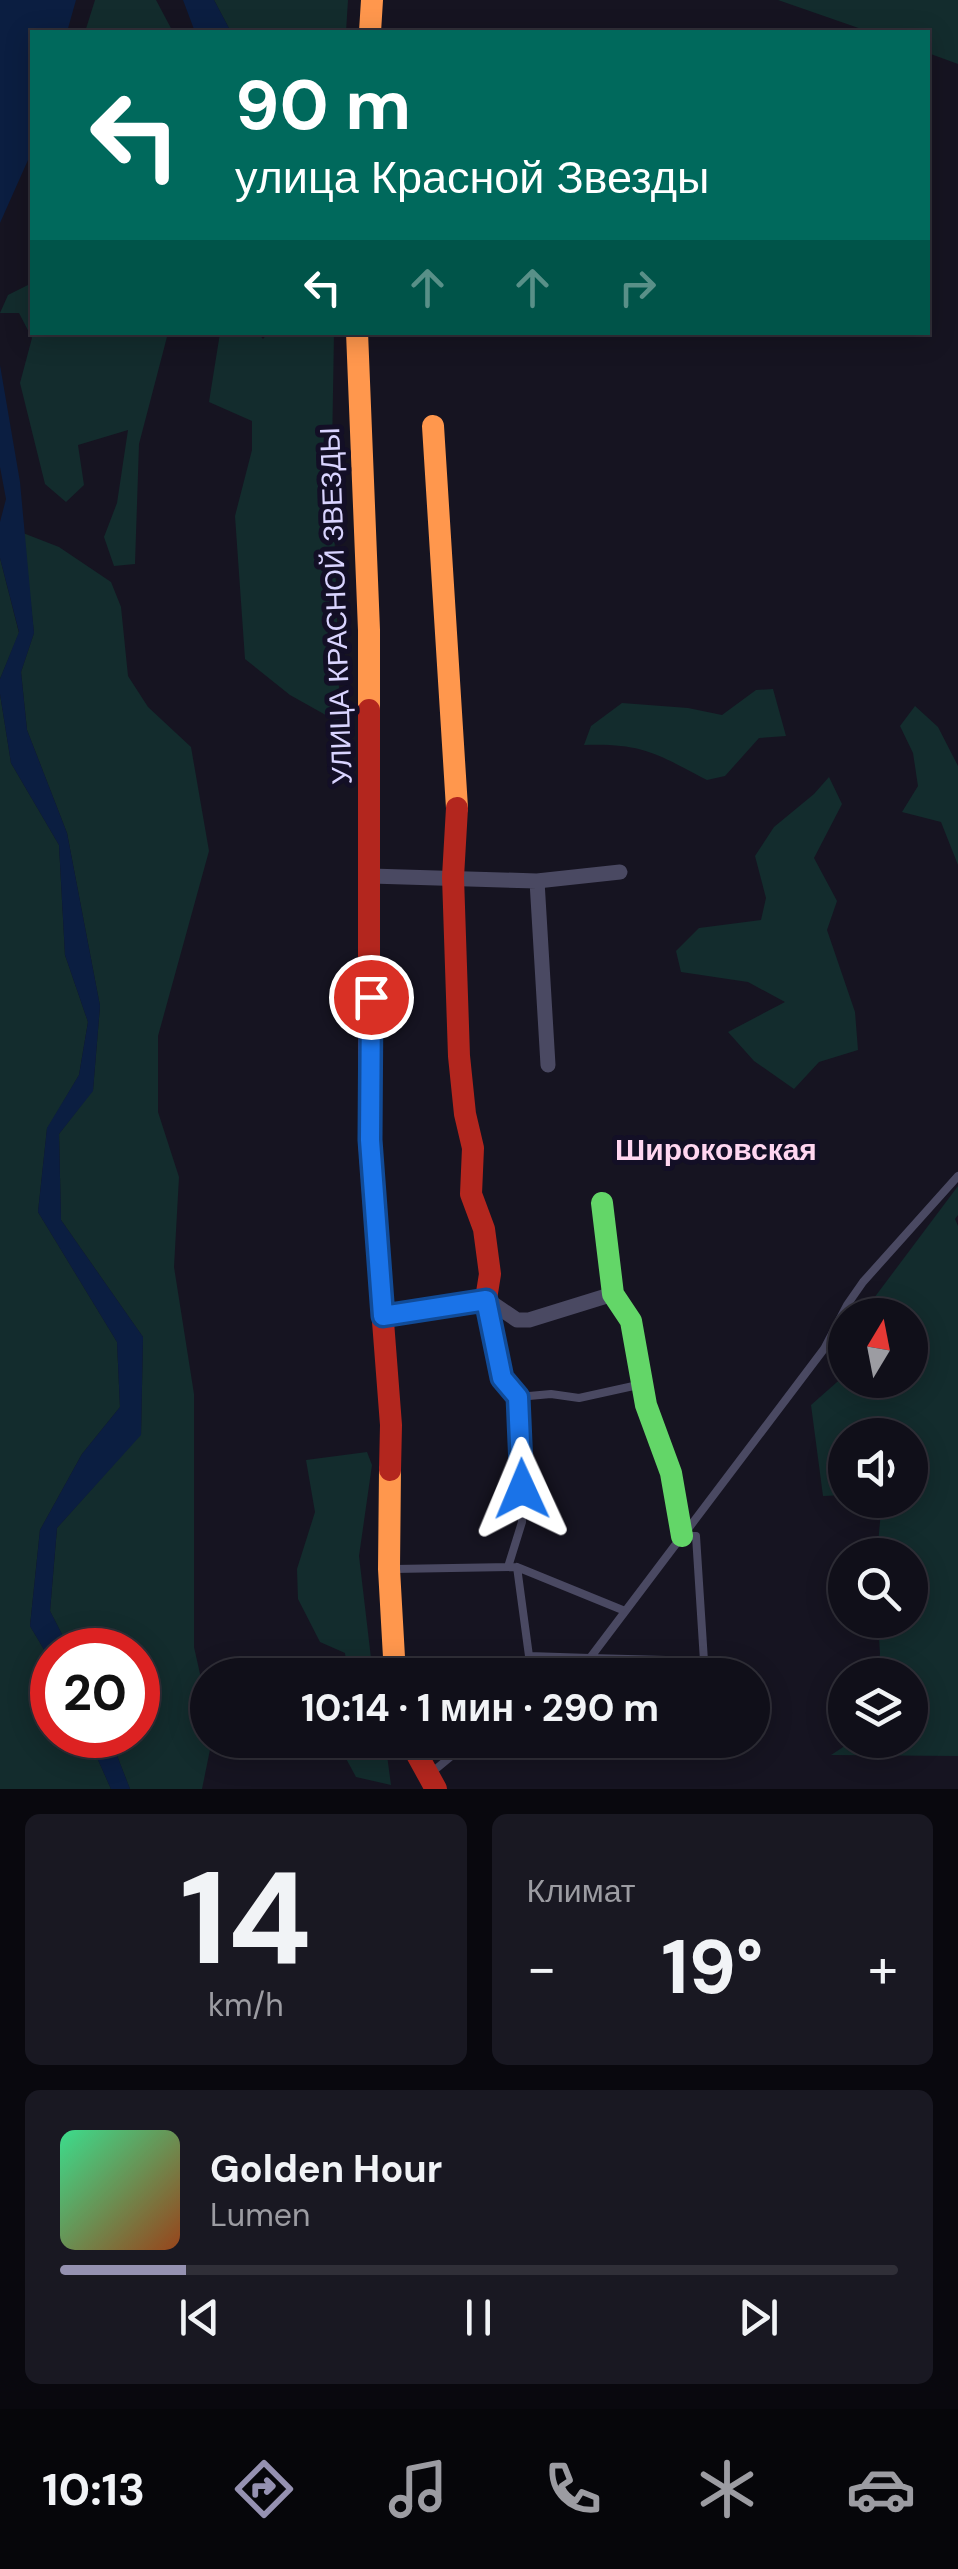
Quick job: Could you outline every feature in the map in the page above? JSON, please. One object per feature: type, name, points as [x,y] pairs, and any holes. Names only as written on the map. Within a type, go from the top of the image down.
[{"type":"street","points":[[370,30],[372,0]]},
{"type":"street","name":"УЛИЦА КРАСНОЙ ЗВЕЗДЫ","points":[[357,335],[369,630],[370,1140],[390,1425],[390,1568],[395,1658]]},
{"type":"street","points":[[433,426],[458,790],[452,877],[459,1056],[473,1148],[471,1194],[484,1229],[490,1274],[486,1300]]},
{"type":"street","points":[[371,876],[536,881],[620,872]]},
{"type":"street","points":[[536,881],[548,1065]]},
{"type":"street","points":[[602,1203],[613,1294],[632,1321],[652,1424],[670,1473],[682,1536]]},
{"type":"street","points":[[383,1316],[486,1300],[503,1313],[528,1320],[613,1294]]},
{"type":"street","points":[[419,1758],[432,1782]]},
{"type":"lane","points":[[486,1300],[502,1378],[518,1397],[522,1522],[512,1567],[529,1656],[590,1658],[824,1349],[864,1282],[958,1176]]},
{"type":"lane","points":[[518,1397],[551,1394],[579,1398],[643,1384]]},
{"type":"lane","points":[[682,1536],[696,1536],[704,1658]]},
{"type":"lane","points":[[390,1568],[512,1567],[625,1611]]},
{"type":"lane","points":[[432,1782],[454,1758]]},
{"type":"green space","points":[[95,0],[156,0],[172,30],[86,30]]},
{"type":"green space","points":[[214,0],[348,0],[346,30],[230,30]]},
{"type":"green space","points":[[778,0],[958,0],[958,64],[930,54],[930,30],[864,30]]},
{"type":"green space","points":[[30,284],[30,334],[19,313],[0,313],[8,295]]},
{"type":"green space","points":[[30,335],[167,335],[139,444],[135,564],[114,566],[104,537],[117,503],[128,430],[78,445],[84,485],[66,502],[45,484],[20,383]]},
{"type":"green space","points":[[220,335],[260,335],[263,339],[266,335],[334,335],[332,451],[340,723],[290,695],[245,659],[235,516],[252,450],[252,421],[209,402]]},
{"type":"green space","points":[[23,533],[59,547],[111,582],[121,607],[128,676],[148,707],[191,747],[209,851],[158,1036],[158,1112],[179,1177],[174,1267],[194,1394],[196,1658],[190,1658],[190,1758],[208,1758],[202,1789],[130,1789],[118,1758],[160,1758],[160,1628],[59,1628],[50,1611],[57,1528],[141,1434],[143,1337],[61,1220],[59,1134],[93,1090],[100,1006],[67,833],[27,730],[21,672],[34,633]]},
{"type":"green space","points":[[0,558],[19,633],[0,679]]},
{"type":"green space","points":[[773,689],[786,736],[759,738],[725,776],[707,780],[636,748],[584,745],[591,726],[622,703],[722,715],[756,690]]},
{"type":"green space","points":[[0,694],[11,763],[59,845],[65,955],[88,1022],[79,1075],[47,1129],[38,1212],[117,1342],[120,1407],[82,1454],[40,1530],[30,1626],[30,1758],[97,1758],[111,1789],[0,1789]]},
{"type":"green space","points":[[915,706],[938,727],[958,766],[958,865],[941,822],[902,812],[918,786],[913,753],[900,726]]},
{"type":"green space","points":[[829,777],[842,804],[814,858],[837,901],[827,930],[855,1012],[858,1050],[819,1062],[794,1089],[754,1061],[728,1032],[785,1002],[748,982],[681,972],[676,951],[699,928],[761,920],[766,898],[755,856],[774,827]]},
{"type":"green space","points":[[958,1186],[958,1756],[928,1756],[928,1658],[879,1658],[879,1638],[928,1638],[928,1538],[879,1538],[880,1518],[928,1518],[928,1418],[828,1418],[828,1496],[823,1496],[811,1405],[828,1390],[828,1398],[928,1398],[928,1298],[874,1298]]},
{"type":"green space","points":[[367,1452],[372,1465],[359,1556],[371,1658],[346,1658],[345,1653],[320,1642],[298,1599],[297,1569],[315,1512],[306,1460]]},
{"type":"green space","points":[[346,1758],[387,1758],[391,1785],[356,1777]]},
{"type":"water","points":[[0,0],[76,0],[68,30],[30,30],[30,156],[0,223]]},
{"type":"water","points":[[183,0],[214,0],[230,30],[194,30]]},
{"type":"water","points":[[0,365],[20,482],[34,633],[21,672],[27,730],[67,833],[100,1006],[93,1091],[59,1134],[61,1220],[143,1337],[141,1435],[57,1528],[50,1611],[59,1628],[30,1626],[40,1530],[82,1454],[120,1407],[117,1342],[38,1212],[47,1128],[79,1075],[88,1022],[65,955],[59,845],[11,763],[0,694],[0,679],[19,632],[0,558],[0,522],[6,499],[0,467]]},
{"type":"water","points":[[97,1758],[118,1758],[130,1789],[111,1789]]},
{"type":"traffic: fast","points":[[602,1203],[613,1294],[631,1321],[646,1405],[671,1473],[682,1536]]},
{"type":"traffic: slow","points":[[370,30],[372,0]]},
{"type":"traffic: slow","points":[[357,335],[369,710]]},
{"type":"traffic: slow","points":[[433,426],[457,808]]},
{"type":"traffic: slow","points":[[390,1470],[389,1569],[394,1658]]},
{"type":"traffic: jam","points":[[369,710],[369,1140],[391,1425],[390,1470]]},
{"type":"traffic: jam","points":[[457,808],[453,877],[459,1056],[473,1148],[471,1194],[484,1229],[490,1274],[486,1299]]},
{"type":"traffic: jam","points":[[419,1758],[436,1789]]},
{"type":"district","name":"Широковская","points":[[716,1149]]},
{"type":"route","points":[[371,997],[370,1140],[383,1316],[486,1300],[502,1378],[518,1397],[522,1489]]}]
